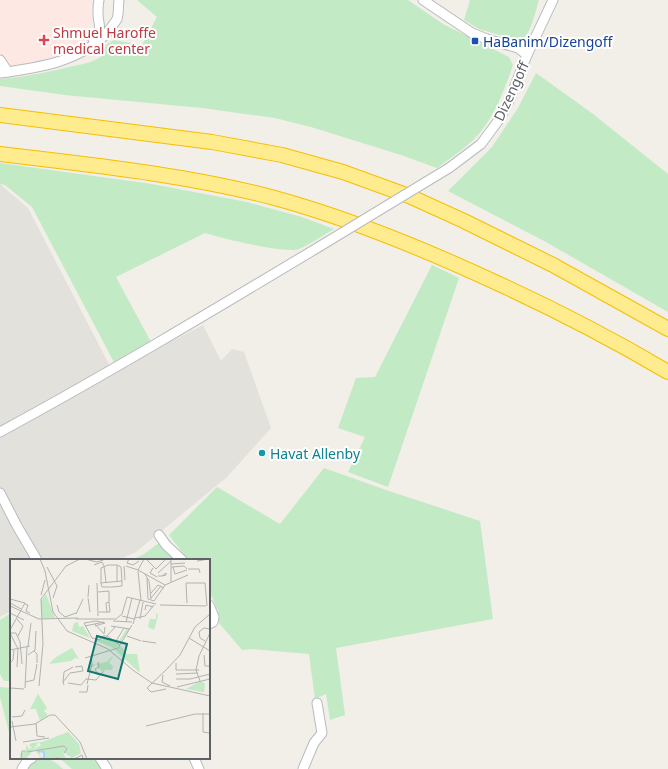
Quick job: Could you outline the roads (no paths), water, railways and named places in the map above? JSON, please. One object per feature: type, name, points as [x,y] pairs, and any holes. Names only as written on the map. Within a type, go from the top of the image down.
[{"type":"highway","points":[[0,115],[212,142],[282,155],[343,172],[403,194],[464,221],[553,265],[668,328]]},
{"type":"highway","points":[[0,154],[158,174],[198,181],[269,197],[361,225],[423,249],[528,297],[590,328],[668,372]]},
{"type":"street","points":[[91,44],[100,32],[98,13],[99,0]]},
{"type":"street","points":[[0,60],[4,72],[50,64],[84,51],[108,31],[116,19],[118,0]]},
{"type":"street","points":[[423,0],[472,33],[518,48],[527,55]]},
{"type":"street","name":"Dizengoff","points":[[0,432],[78,390],[163,341],[449,168],[481,144],[498,121],[510,101],[527,55],[553,0]]},
{"type":"street","points":[[0,493],[36,559]]},
{"type":"street","points":[[159,535],[166,545],[181,559]]},
{"type":"street","points":[[210,607],[214,617],[213,622],[210,624]]},
{"type":"street","points":[[303,769],[314,743],[322,733],[317,703]]},
{"type":"street","points":[[22,769],[27,761],[30,759]]},
{"type":"street","points":[[101,759],[107,769]]},
{"type":"street","points":[[194,759],[199,769]]},
{"type":"place","name":"Shmuel Haroffe medical center","points":[[44,40]]},
{"type":"place","name":"HaBanim/Dizengoff","points":[[475,41]]},
{"type":"place","name":"Havat Allenby","points":[[262,453]]}]
